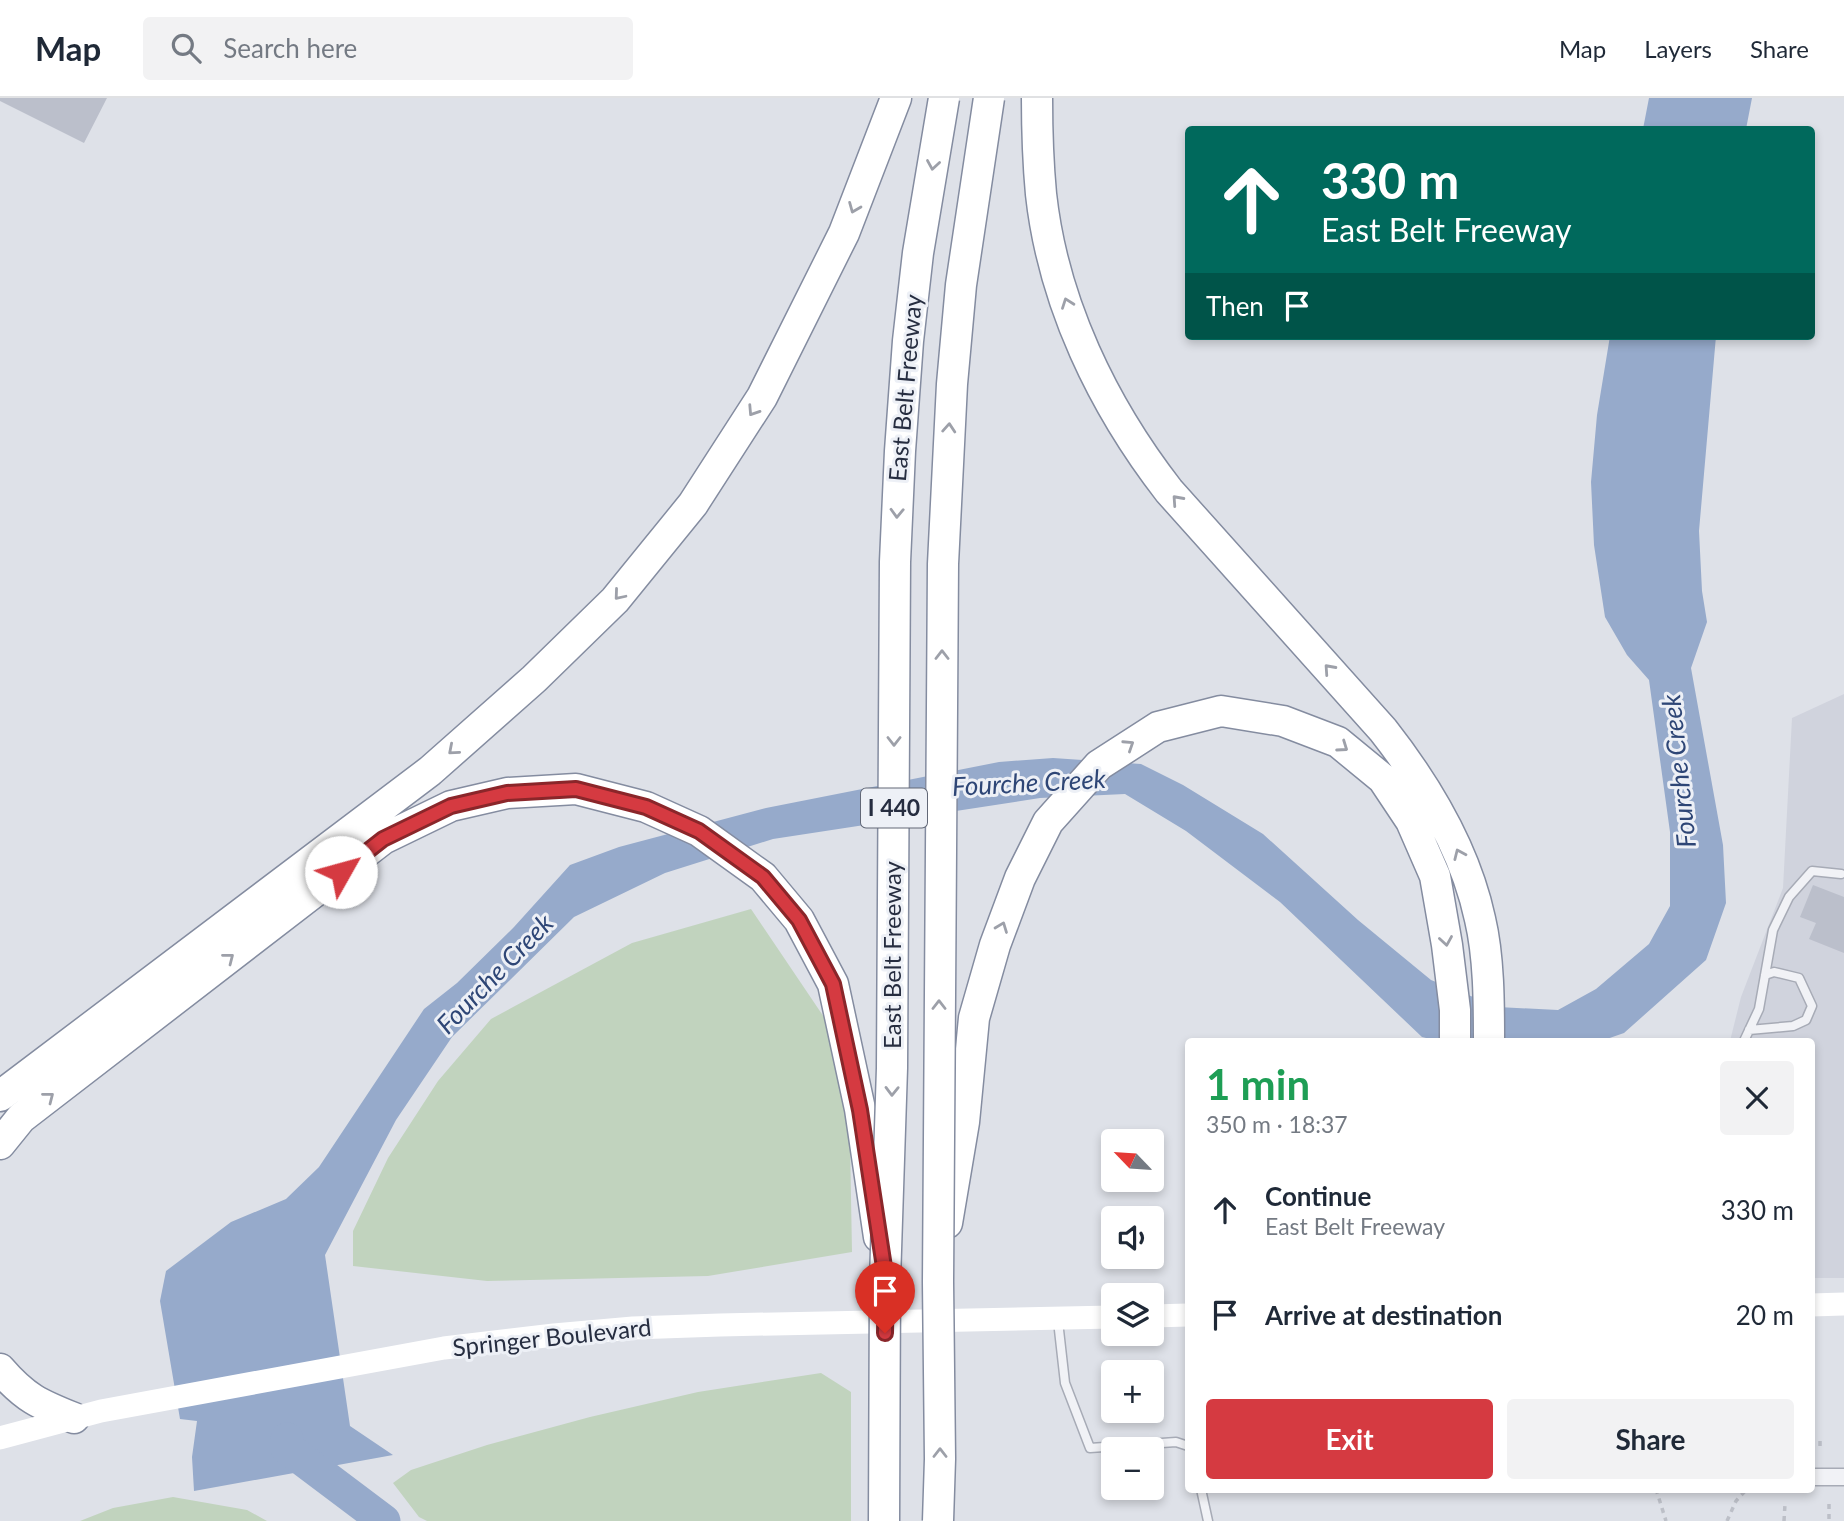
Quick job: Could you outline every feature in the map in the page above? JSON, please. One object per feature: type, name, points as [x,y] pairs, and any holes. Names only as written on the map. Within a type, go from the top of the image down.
[{"type":"highway","points":[[0,1096],[430,771],[534,679],[615,600],[693,504],[762,397],[844,233],[895,98]]},
{"type":"highway","name":"East Belt Freeway","points":[[884,1521],[886,1280],[892,1080],[895,576],[900,451],[915,278],[944,98]]},
{"type":"highway","name":"East Belt Freeway","points":[[938,1521],[940,937],[946,484],[961,285],[989,98]]},
{"type":"highway","points":[[1037,98],[1041,197],[1049,237],[1062,287],[1094,374],[1114,414],[1139,453],[1169,491],[1383,730],[1409,762],[1430,797],[1459,852],[1481,920],[1488,991],[1489,1038]]},
{"type":"highway","points":[[938,1282],[964,1122],[974,1018],[995,945],[1020,878],[1048,822],[1099,765],[1158,727],[1221,711],[1283,721],[1338,742],[1382,779],[1411,821],[1435,876],[1447,945],[1455,1010],[1455,1038]]},
{"type":"highway","points":[[0,1144],[21,1118],[383,839],[451,806],[507,793],[576,789],[646,807],[699,831],[763,877],[799,920],[833,984],[860,1110],[886,1280]]},
{"type":"highway","points":[[0,1369],[35,1402],[88,1414]]},
{"type":"main road","points":[[1815,1304],[1844,1304]]},
{"type":"main road","points":[[1164,1316],[1185,1315]]},
{"type":"main road","name":"Springer Boulevard","points":[[0,1438],[88,1414],[444,1348],[633,1328],[1101,1317]]},
{"type":"street","points":[[1815,1478],[1844,1477]]},
{"type":"lane","points":[[1745,1038],[1759,1009],[1773,930],[1789,897],[1812,871],[1841,874]]},
{"type":"lane","points":[[1749,1030],[1793,1026],[1806,1020],[1812,1006],[1799,978],[1774,972],[1765,975]]},
{"type":"lane","points":[[1058,1318],[1065,1382],[1090,1448],[1176,1442],[1185,1445]]},
{"type":"lane","points":[[1202,1493],[1208,1521]]},
{"type":"path","points":[[1820,1441],[1820,1448]]},
{"type":"path","points":[[1657,1493],[1666,1521]]},
{"type":"path","points":[[1727,1521],[1743,1493]]},
{"type":"path","points":[[1784,1521],[1785,1504]]},
{"type":"path","points":[[1829,1504],[1829,1521]]},
{"type":"shaded area","points":[[1844,694],[1844,1278],[1815,1278],[1815,1038],[1731,1038],[1741,997],[1783,888],[1792,718]]},
{"type":"green space","points":[[751,909],[832,1029],[850,1142],[852,1252],[708,1276],[487,1281],[353,1266],[353,1231],[388,1158],[438,1081],[491,1019],[632,943]]},
{"type":"green space","points":[[821,1373],[851,1392],[851,1521],[427,1521],[419,1517],[393,1483],[411,1470],[487,1445],[590,1417],[698,1392]]},
{"type":"green space","points":[[173,1497],[247,1510],[267,1521],[80,1521],[113,1508]]},
{"type":"water","points":[[1649,98],[1752,98],[1747,126],[1644,126]]},
{"type":"water","points":[[1609,340],[1716,340],[1699,531],[1702,591],[1707,622],[1691,668],[1723,845],[1726,903],[1706,960],[1624,1033],[1610,1038],[1422,1037],[1280,902],[1186,831],[1125,794],[1040,798],[773,839],[665,873],[574,917],[452,1037],[396,1120],[325,1255],[350,1426],[393,1455],[194,1491],[192,1457],[197,1421],[180,1419],[160,1301],[166,1271],[231,1222],[286,1199],[319,1167],[424,1009],[457,983],[514,927],[570,865],[619,847],[766,808],[999,762],[1053,758],[1141,764],[1183,785],[1263,834],[1358,920],[1431,980],[1498,1007],[1558,1010],[1596,989],[1649,944],[1670,906],[1670,832],[1649,680],[1627,655],[1605,617],[1594,545],[1591,482],[1597,415]]},
{"type":"building","points":[[0,98],[107,98],[84,143],[0,101]]},
{"type":"building","points":[[1813,885],[1844,897],[1844,953],[1809,939],[1816,923],[1800,917]]},
{"type":"waterway","name":"Fourche Creek","points":[[287,1439],[287,1448],[384,1521]]},
{"type":"route","points":[[341,872],[383,839],[451,806],[507,793],[576,789],[646,807],[699,831],[763,877],[799,920],[833,984],[860,1110],[886,1280],[885,1333]]}]
